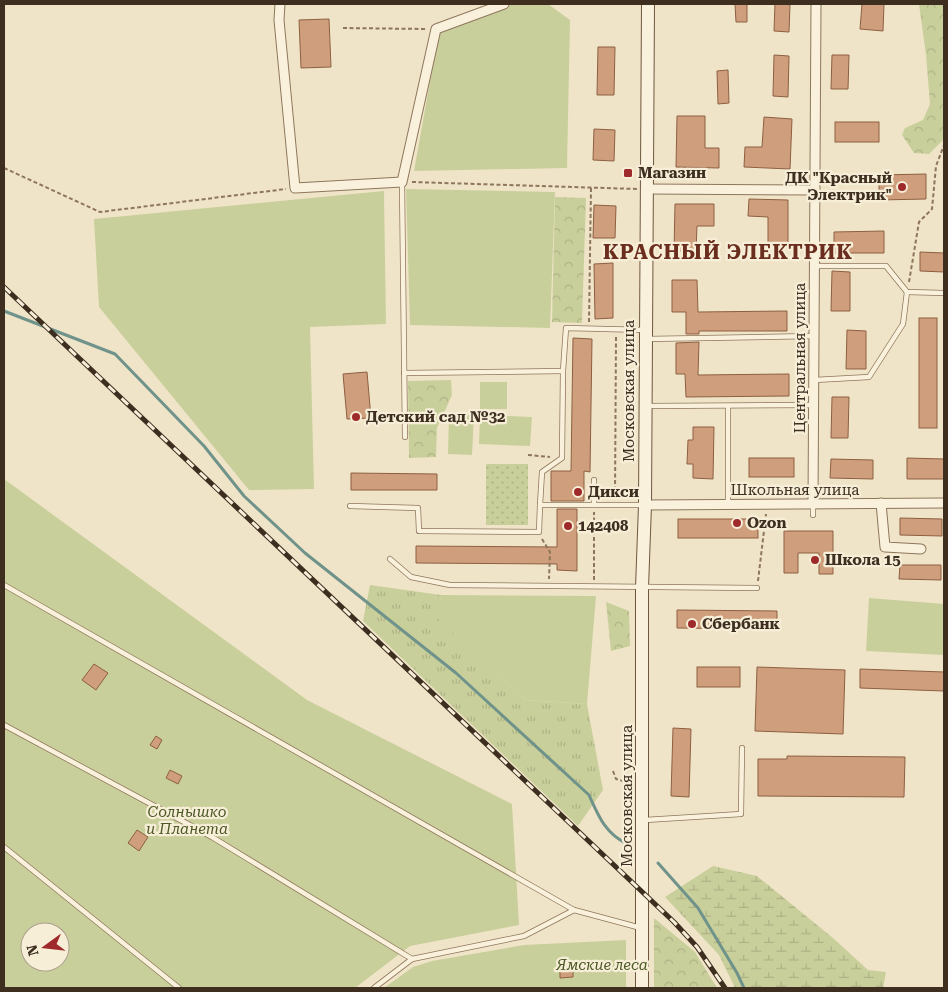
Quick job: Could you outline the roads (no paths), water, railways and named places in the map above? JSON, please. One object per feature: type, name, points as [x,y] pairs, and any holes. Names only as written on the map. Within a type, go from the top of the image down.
[{"type":"street","points":[[280,4],[279,20],[295,188],[402,182],[436,29],[504,4]]},
{"type":"street","name":"Московская улица","points":[[642,988],[642,588],[645,505],[648,4]]},
{"type":"street","name":"Центральная улица","points":[[813,503],[816,4]]},
{"type":"street","points":[[648,189],[815,190]]},
{"type":"street","points":[[882,503],[885,546],[921,549]]},
{"type":"street","name":"Школьная улица","points":[[645,505],[944,503]]},
{"type":"lane","points":[[402,182],[405,437]]},
{"type":"lane","points":[[814,380],[869,377],[903,324],[907,292],[886,266],[815,266]]},
{"type":"lane","points":[[907,292],[944,293]]},
{"type":"lane","points":[[350,506],[418,508],[419,531],[538,532],[542,472],[562,458],[563,371],[566,328],[616,330],[645,334],[814,336]]},
{"type":"lane","points":[[404,373],[563,371]]},
{"type":"lane","points":[[645,406],[814,405]]},
{"type":"lane","points":[[728,406],[728,504]]},
{"type":"lane","points":[[594,480],[594,505]]},
{"type":"lane","points":[[813,503],[813,515]]},
{"type":"lane","points":[[540,505],[645,505]]},
{"type":"lane","points":[[390,559],[411,577],[450,585],[594,588],[757,588]]},
{"type":"lane","points":[[4,585],[574,910],[642,929]]},
{"type":"lane","points":[[4,725],[212,837],[412,959]]},
{"type":"lane","points":[[643,820],[741,814],[742,748]]},
{"type":"lane","points":[[4,847],[179,988]]},
{"type":"lane","points":[[374,988],[412,959],[524,936],[574,910]]},
{"type":"waterway","points":[[4,311],[115,354],[204,446],[244,496],[305,553],[456,673],[589,795],[604,824],[613,835],[627,844]]},
{"type":"waterway","points":[[658,863],[698,908],[744,988]]},
{"type":"railway","points":[[4,287],[674,922],[697,947],[725,988]]},
{"type":"place","name":"Магазин","points":[[628,173]]},
{"type":"place","name":"ДК \"Красный Электрик\"","points":[[902,187]]},
{"type":"place","name":"Детский сад №32","points":[[356,417]]},
{"type":"place","name":"Дикси","points":[[578,492]]},
{"type":"place","name":"Ozon","points":[[737,523]]},
{"type":"place","name":"142408","points":[[568,526]]},
{"type":"place","name":"Школа 15","points":[[815,560]]},
{"type":"place","name":"Сбербанк","points":[[692,624]]},
{"type":"district","name":"КРАСНЫЙ ЭЛЕКТРИК","points":[[728,252]]},
{"type":"park label","name":"Солнышко и Планета","points":[[187,820]]},
{"type":"park label","name":"Ямские леса","points":[[602,965]]}]
